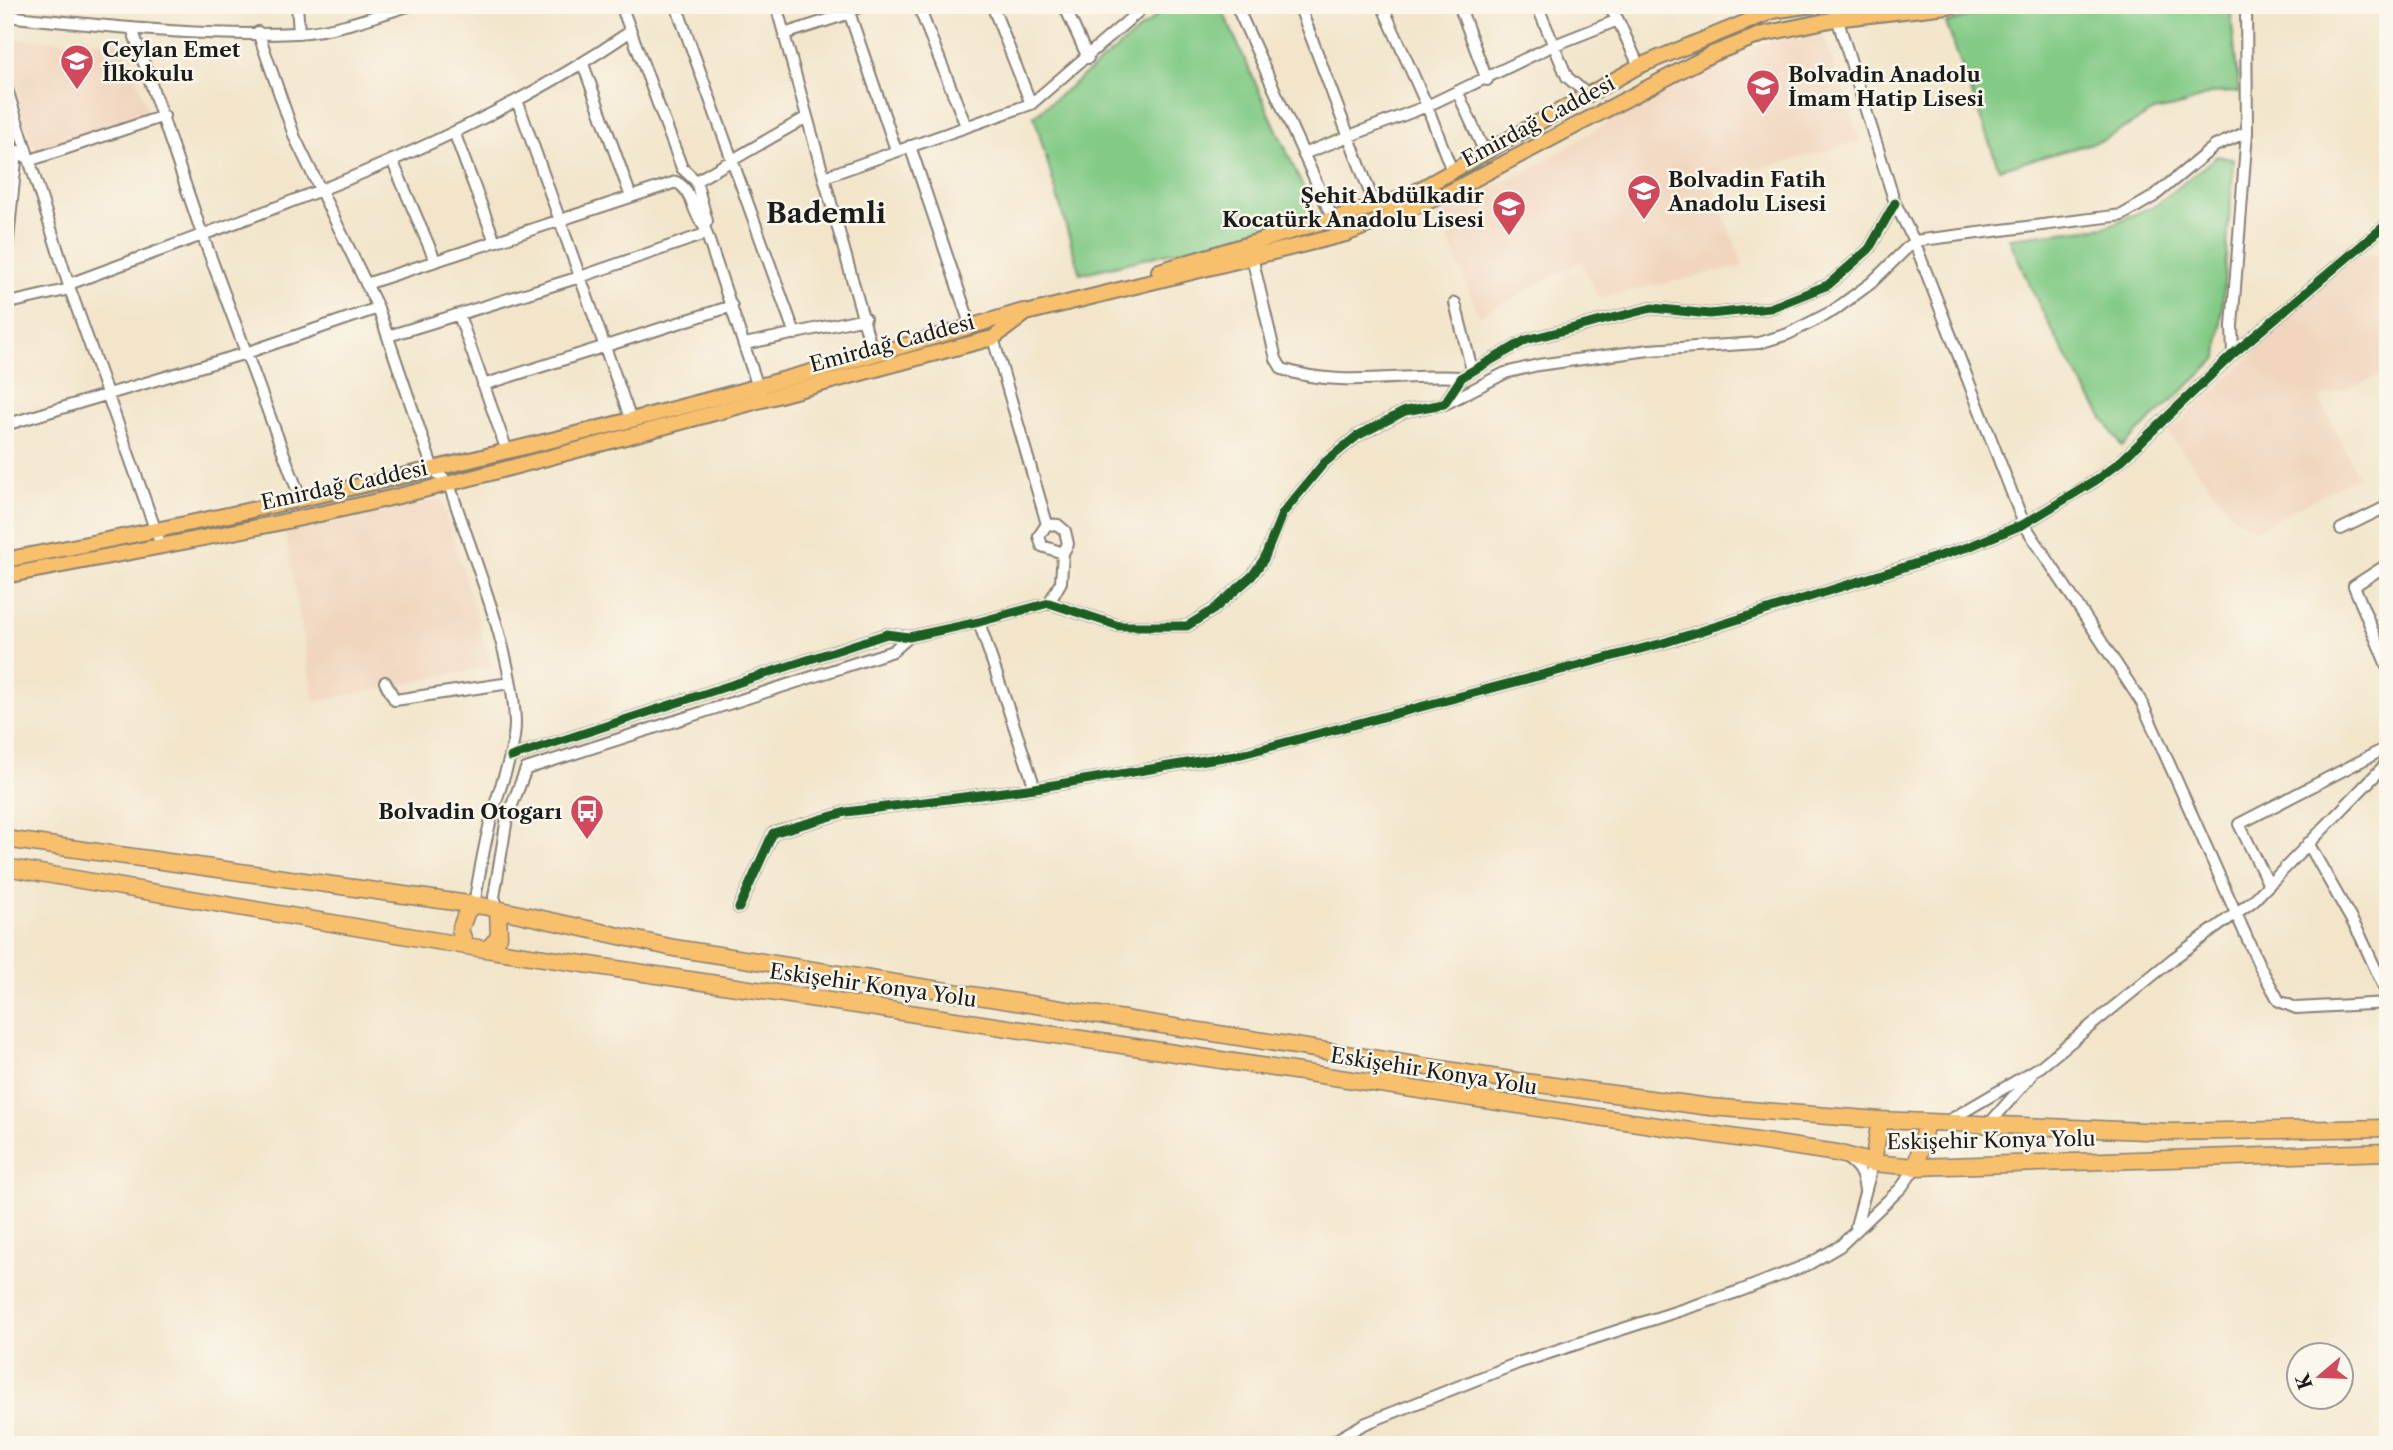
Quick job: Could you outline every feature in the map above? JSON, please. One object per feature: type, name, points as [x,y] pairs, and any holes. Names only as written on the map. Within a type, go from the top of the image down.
[{"type":"highway","points":[[5,839],[474,905],[674,948],[1517,1081],[1710,1107],[1880,1120],[2169,1132],[2388,1128]]},
{"type":"highway","name":"Eskişehir Konya Yolu","points":[[5,867],[477,948],[1837,1153],[1873,1163],[1916,1167],[2388,1152]]},
{"type":"highway","points":[[474,905],[467,911],[460,930],[477,948],[499,937],[498,909]]},
{"type":"highway","points":[[1873,1163],[1880,1120]]},
{"type":"highway","points":[[1916,1167],[1926,1122]]},
{"type":"main road","name":"Emirdağ Caddesi","points":[[5,560],[301,500],[631,420],[971,327],[1406,197],[1639,66],[1772,8],[1812,5]]},
{"type":"main road","name":"Emirdağ Caddesi","points":[[5,576],[161,546],[449,484],[993,338],[1026,313],[1346,234],[1442,196],[1712,54],[1763,33],[1834,12],[1956,5]]},
{"type":"street","points":[[297,5],[299,33]]},
{"type":"street","points":[[5,16],[132,28],[299,33],[364,20],[411,5]]},
{"type":"street","points":[[621,5],[682,168],[695,181],[707,221],[705,230]]},
{"type":"street","points":[[676,5],[795,334]]},
{"type":"street","points":[[776,5],[873,354]]},
{"type":"street","points":[[784,34],[863,5]]},
{"type":"street","points":[[918,5],[966,126]]},
{"type":"street","points":[[992,5],[1031,104]]},
{"type":"street","points":[[1064,5],[1088,58]]},
{"type":"street","points":[[824,177],[1031,104],[1088,58],[1146,5]]},
{"type":"street","points":[[1236,5],[1333,219],[1346,234]]},
{"type":"street","points":[[1299,5],[1375,206]]},
{"type":"street","points":[[1382,5],[1427,106],[1452,171]]},
{"type":"street","points":[[1459,5],[1487,80]]},
{"type":"street","points":[[1537,5],[1567,77],[1588,95]]},
{"type":"street","points":[[2233,354],[2232,326],[2247,132],[2246,5]]},
{"type":"street","points":[[1610,6],[1639,66]]},
{"type":"street","points":[[842,11],[896,150]]},
{"type":"street","points":[[1834,12],[1895,202],[1914,241],[2024,524],[2143,703],[2260,967],[2279,1001],[2296,1007],[2388,1003]]},
{"type":"street","points":[[1303,154],[1458,93],[1552,46],[1618,20]]},
{"type":"street","points":[[132,28],[202,234],[301,500]]},
{"type":"street","points":[[5,304],[69,287],[202,234],[321,191],[518,103],[631,31]]},
{"type":"street","points":[[258,32],[295,138],[378,308],[433,469],[449,484],[493,617],[510,683],[515,722],[511,757],[494,806],[474,905]]},
{"type":"street","points":[[583,64],[631,197]]},
{"type":"street","points":[[5,83],[69,287],[161,546]]},
{"type":"street","points":[[1458,93],[1485,153]]},
{"type":"street","points":[[518,103],[631,420]]},
{"type":"street","points":[[5,268],[11,151],[31,160],[164,116]]},
{"type":"street","points":[[695,181],[807,117]]},
{"type":"street","points":[[454,132],[494,239]]},
{"type":"street","points":[[511,757],[887,634],[909,637],[1049,603],[1119,626],[1187,626],[1213,610],[1252,576],[1264,559],[1282,514],[1324,463],[1357,436],[1405,411],[1444,404],[1505,373],[1538,365],[1649,350],[1759,343],[1788,334],[1833,311],[1871,283],[1914,241],[2122,215],[2153,197],[2215,146],[2247,132]]},
{"type":"street","points":[[910,146],[971,327]]},
{"type":"street","points":[[392,160],[435,260]]},
{"type":"street","points":[[366,284],[494,239],[561,220],[676,181],[686,187],[705,230],[762,401]]},
{"type":"street","points":[[1444,404],[1467,373],[1526,340],[1652,308],[1709,314],[1770,308],[1828,285],[1869,249],[1895,202]]},
{"type":"street","points":[[739,908],[772,833],[846,812],[1035,788],[1242,754],[1663,643],[1968,547],[2024,524],[2095,481],[2122,460],[2233,354],[2387,225]]},
{"type":"street","points":[[388,336],[580,277],[705,230]]},
{"type":"street","points":[[1252,257],[1276,359],[1282,369],[1304,376],[1373,381],[1424,374],[1467,373]]},
{"type":"street","points":[[1455,303],[1467,373]]},
{"type":"street","points":[[483,385],[732,306]]},
{"type":"street","points":[[5,425],[246,353],[378,308]]},
{"type":"street","points":[[459,315],[507,451]]},
{"type":"street","points":[[745,344],[865,318]]},
{"type":"street","points":[[993,338],[1046,524],[1040,537],[1042,547],[1063,553]]},
{"type":"street","points":[[2341,529],[2388,506]]},
{"type":"street","points":[[1046,524],[1058,525],[1065,531],[1068,544],[1063,553],[1061,582],[1049,603]]},
{"type":"street","points":[[2387,666],[2354,586],[2388,564]]},
{"type":"street","points":[[979,622],[1035,788]]},
{"type":"street","points":[[526,769],[893,651],[909,637]]},
{"type":"street","points":[[385,682],[395,700],[510,683]]},
{"type":"street","points":[[2269,885],[2239,824],[2388,747]]},
{"type":"street","points":[[511,757],[526,769]]},
{"type":"street","points":[[1948,1121],[2038,1068],[2253,901],[2388,762]]},
{"type":"street","points":[[498,909],[494,897],[507,818],[526,769]]},
{"type":"street","points":[[2308,843],[2360,935],[2388,996]]},
{"type":"street","points":[[1990,1123],[2038,1068]]},
{"type":"street","points":[[1837,1153],[1855,1163],[1863,1175],[1866,1195]]},
{"type":"street","points":[[1855,1228],[1873,1163]]},
{"type":"street","points":[[1327,1445],[1364,1424],[1518,1363],[1740,1291],[1809,1264],[1840,1246],[1855,1228],[1901,1188],[1916,1167]]},
{"type":"shaded area","points":[[1822,30],[1861,142],[1711,181],[1743,266],[1598,298],[1581,261],[1479,316],[1439,214],[1537,166],[1694,69],[1749,47]]},
{"type":"shaded area","name":"Ceylan Emet İlkokulu","points":[[5,39],[124,42],[149,114],[36,153],[5,67]]},
{"type":"shaded area","points":[[2386,253],[2388,373],[2319,398],[2358,476],[2256,529],[2235,518],[2168,433],[2281,329],[2276,319],[2341,259]]},
{"type":"shaded area","points":[[441,499],[492,666],[314,702],[285,532]]},
{"type":"green space","points":[[1170,5],[1220,5],[1317,218],[1080,274],[1034,116]]},
{"type":"green space","points":[[2008,5],[2230,5],[2239,92],[2212,93],[2183,105],[2154,111],[2103,140],[1999,169],[1946,23]]},
{"type":"green space","points":[[2217,156],[2234,159],[2218,358],[2122,447],[2060,346],[2009,238],[2105,227],[2156,205]]},
{"type":"cycle path","points":[[511,757],[887,634],[909,637],[1049,603],[1119,626],[1187,626],[1213,610],[1252,576],[1264,559],[1282,514],[1324,463],[1357,436],[1405,411],[1444,404],[1462,377],[1526,340],[1652,308],[1709,314],[1770,308],[1828,285],[1869,249],[1895,203]]},
{"type":"cycle path","points":[[739,908],[773,833],[846,812],[1035,788],[1242,754],[1663,643],[1968,547],[2024,524],[2095,481],[2122,460],[2233,354],[2388,223]]},
{"type":"place","name":"Ceylan Emet İlkokulu","points":[[77,91]]},
{"type":"place","name":"Bolvadin Anadolu İmam Hatip Lisesi","points":[[1763,116]]},
{"type":"place","name":"Bolvadin Fatih Anadolu Lisesi","points":[[1644,221]]},
{"type":"place","name":"Şehit Abdülkadir Kocatürk Anadolu Lisesi","points":[[1509,237]]},
{"type":"place","name":"Bolvadin Otogarı","points":[[587,841]]},
{"type":"district","name":"Bademli","points":[[826,213]]}]
